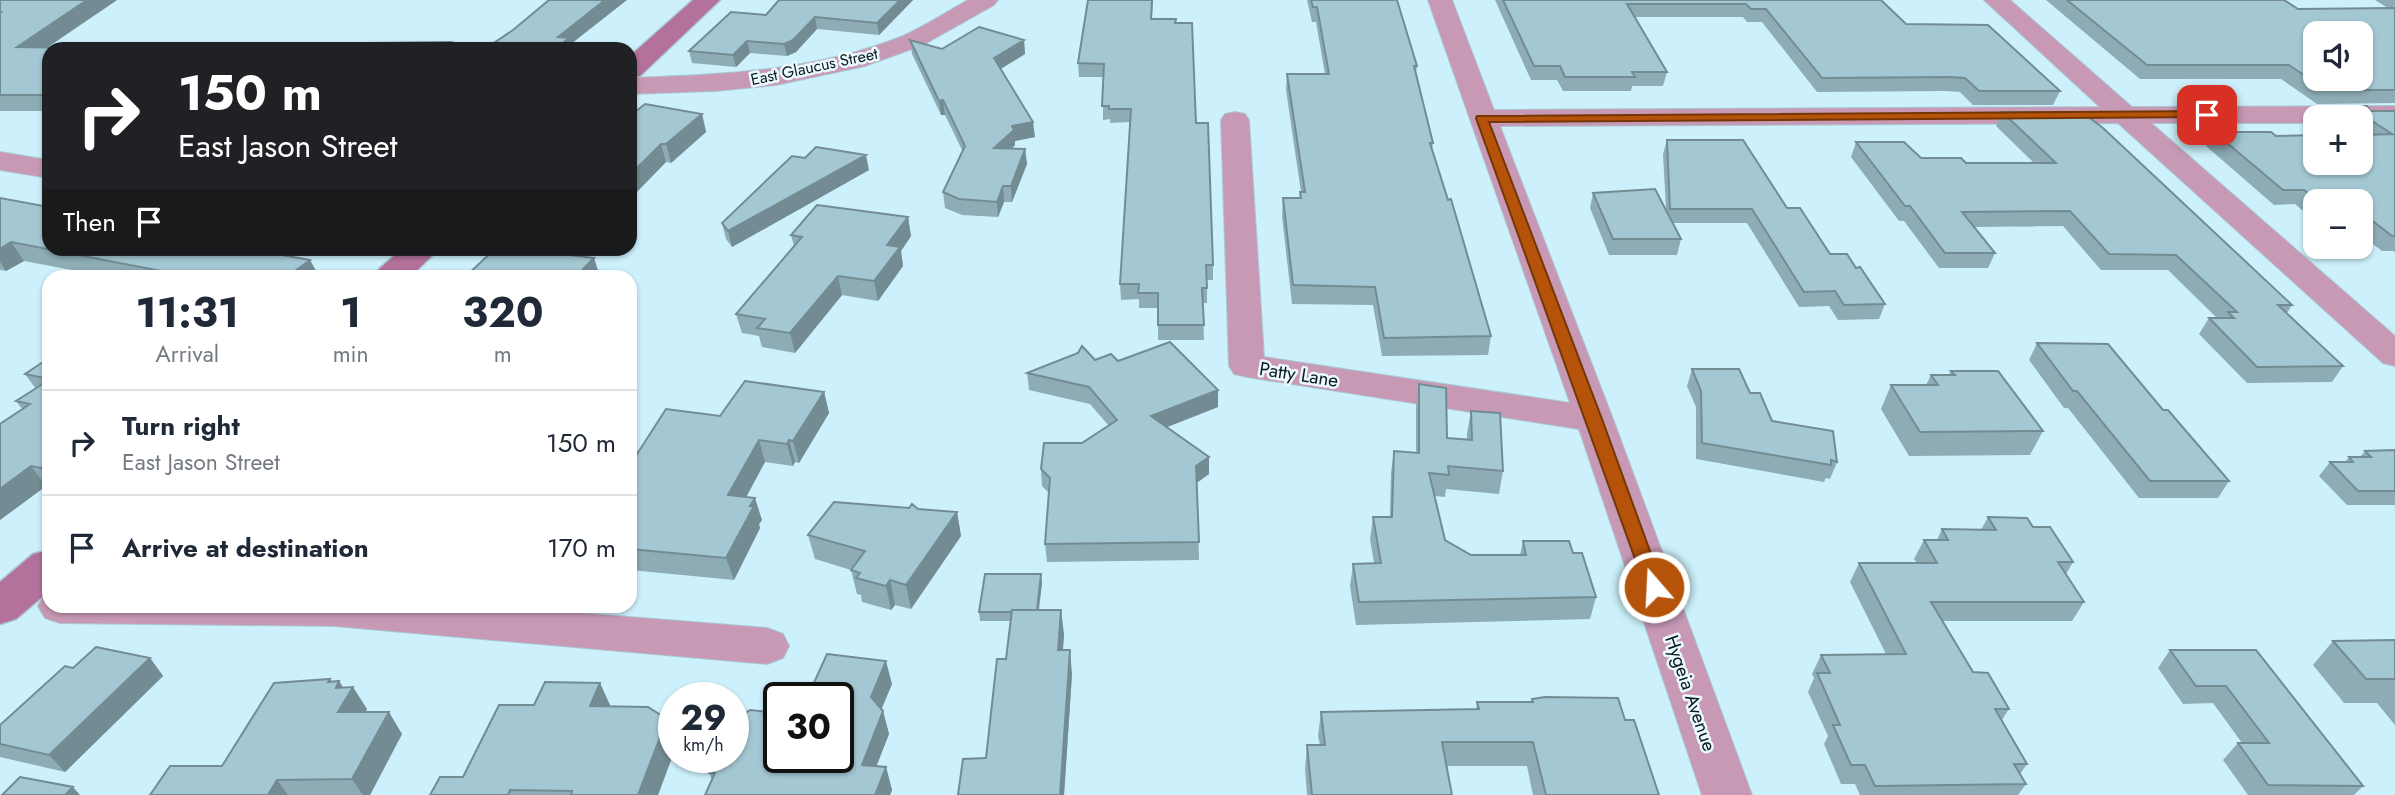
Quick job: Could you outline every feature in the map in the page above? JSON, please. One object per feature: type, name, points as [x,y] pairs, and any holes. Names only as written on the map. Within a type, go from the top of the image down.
[{"type":"street","points":[[637,64],[708,0]]},
{"type":"street","name":"East Glaucus Street","points":[[637,86],[715,83],[776,76],[865,58],[915,40],[986,0]]},
{"type":"street","name":"Hygeia Avenue","points":[[1440,0],[1594,419],[1727,795]]},
{"type":"street","points":[[1996,0],[2395,355]]},
{"type":"street","points":[[1482,118],[2395,114]]},
{"type":"street","name":"Patty Lane","points":[[1235,120],[1247,366],[1594,419]]},
{"type":"street","points":[[0,161],[42,168]]},
{"type":"street","points":[[398,270],[415,256]]},
{"type":"street","points":[[2,606],[42,572]]},
{"type":"street","points":[[2,606],[42,605]]},
{"type":"street","points":[[370,613],[767,646]]},
{"type":"building","points":[[0,0],[87,0],[17,47],[42,47],[42,95],[0,95]]},
{"type":"building","points":[[549,0],[605,0],[558,37],[569,38],[564,42],[495,42]]},
{"type":"building","points":[[779,0],[900,0],[877,23],[815,17],[793,40],[784,44],[747,41],[733,55],[689,51],[731,12],[766,15]]},
{"type":"building","points":[[1088,0],[1152,0],[1151,19],[1176,19],[1175,23],[1192,23],[1196,123],[1208,123],[1213,265],[1206,265],[1207,288],[1202,288],[1204,325],[1158,325],[1158,293],[1138,293],[1139,284],[1120,284],[1131,109],[1109,109],[1109,106],[1102,106],[1104,64],[1078,63]]},
{"type":"building","points":[[1311,0],[1397,0],[1417,66],[1414,66],[1433,143],[1430,143],[1448,200],[1451,199],[1491,336],[1384,338],[1375,287],[1293,285],[1283,198],[1301,198],[1300,192],[1305,192],[1287,74],[1329,74],[1317,7],[1313,7]]},
{"type":"building","points":[[1503,0],[1881,0],[1906,24],[1988,25],[2060,91],[1979,91],[1965,78],[1950,77],[1822,78],[1766,9],[1751,9],[1746,4],[1627,4],[1667,72],[1632,72],[1635,77],[1565,77],[1560,66],[1534,66]]},
{"type":"building","points":[[2067,0],[2284,0],[2298,9],[2395,8],[2395,90],[2373,90],[2373,21],[2303,21],[2303,74],[2289,65],[2147,65]]},
{"type":"building","points":[[979,27],[1024,40],[994,58],[1033,122],[1012,126],[1014,130],[994,148],[1025,149],[1011,186],[1003,186],[997,202],[959,199],[943,192],[965,146],[943,100],[939,101],[910,40],[942,49]]},
{"type":"building","points":[[645,104],[702,114],[666,144],[661,144],[637,168],[637,110]]},
{"type":"building","points":[[2373,111],[2395,111],[2395,236],[2373,221],[2373,189],[2283,190],[2214,132],[2271,132],[2276,136],[2303,135],[2303,175],[2373,175],[2373,135],[2392,134],[2373,122]]},
{"type":"building","points":[[2002,112],[2082,112],[2103,128],[2292,305],[2278,305],[2343,366],[2257,367],[2209,318],[2234,318],[2228,312],[2237,312],[2176,255],[2109,254],[2070,211],[1962,212],[1995,253],[1945,253],[1856,142],[1904,142],[1921,158],[1961,158],[1966,163],[2056,163]]},
{"type":"building","points":[[1667,140],[1743,140],[1787,208],[1800,208],[1830,254],[1847,254],[1856,268],[1860,267],[1885,304],[1844,305],[1835,291],[1804,292],[1752,209],[1670,209]]},
{"type":"building","points":[[816,147],[866,155],[728,231],[722,223],[792,156],[805,158]]},
{"type":"building","points":[[1655,189],[1681,239],[1613,239],[1593,193]]},
{"type":"building","points":[[0,198],[42,206],[42,248],[11,242],[0,249]]},
{"type":"building","points":[[817,205],[908,217],[887,245],[900,247],[874,281],[838,276],[790,333],[757,328],[765,319],[736,314],[802,237],[791,235]]},
{"type":"building","points":[[83,256],[288,256],[310,260],[296,270],[156,270]]},
{"type":"building","points":[[487,256],[594,258],[582,270],[472,270]]},
{"type":"building","points":[[1170,342],[1218,390],[1151,416],[1209,457],[1196,466],[1199,542],[1045,544],[1050,478],[1041,469],[1044,443],[1082,443],[1117,420],[1089,387],[1027,373],[1078,353],[1082,346],[1095,360],[1111,354],[1118,361]]},
{"type":"building","points":[[2037,343],[2108,344],[2163,410],[2168,410],[2229,481],[2150,481],[2077,391],[2073,391]]},
{"type":"building","points":[[42,363],[42,378],[25,374]]},
{"type":"building","points":[[1692,369],[1739,369],[1750,393],[1760,393],[1772,421],[1833,431],[1837,462],[1831,460],[1831,465],[1702,443],[1701,391]]},
{"type":"building","points":[[1951,371],[1998,371],[2043,431],[1920,432],[1891,385],[1938,385],[1931,375],[1955,375]]},
{"type":"building","points":[[745,381],[824,392],[793,441],[789,440],[787,444],[759,440],[728,495],[755,498],[750,506],[754,506],[726,558],[637,550],[637,454],[666,409],[720,416]]},
{"type":"building","points":[[42,384],[42,467],[31,466],[0,489],[0,424],[30,404],[16,401]]},
{"type":"building","points":[[1419,384],[1446,388],[1447,438],[1472,440],[1471,411],[1500,413],[1503,471],[1448,466],[1449,475],[1429,473],[1445,540],[1471,555],[1526,555],[1523,541],[1569,541],[1573,553],[1582,553],[1596,597],[1359,602],[1353,564],[1381,563],[1373,517],[1392,517],[1394,451],[1419,453]]},
{"type":"building","points":[[2395,450],[2395,491],[2358,491],[2330,462],[2353,462],[2349,457],[2371,457],[2365,451]]},
{"type":"building","points":[[834,502],[909,508],[912,504],[918,509],[957,512],[906,585],[890,580],[886,586],[856,578],[860,573],[851,570],[865,551],[808,535]]},
{"type":"building","points":[[1988,517],[2027,518],[2033,527],[2050,527],[2073,562],[2058,562],[2084,602],[1931,602],[1973,672],[1988,673],[2009,709],[1995,709],[2027,764],[2014,764],[2026,784],[1875,786],[1865,765],[1851,765],[1833,725],[1840,725],[1817,673],[1830,673],[1821,655],[1906,654],[1859,563],[1937,563],[1924,540],[1948,540],[1942,529],[1996,530]]},
{"type":"building","points":[[985,574],[1041,574],[1037,610],[979,612]]},
{"type":"building","points":[[1012,610],[1061,610],[1058,650],[1070,650],[1060,795],[958,795],[963,759],[986,758],[997,659],[1006,659]]},
{"type":"building","points":[[2395,640],[2395,679],[2366,679],[2333,641]]},
{"type":"building","points":[[96,647],[150,658],[49,755],[0,744],[0,725],[65,666],[73,668]]},
{"type":"building","points":[[2170,650],[2256,650],[2363,786],[2268,785],[2238,743],[2269,743],[2226,686],[2196,686]]},
{"type":"building","points":[[827,654],[886,661],[871,697],[883,711],[862,765],[886,767],[875,795],[705,795],[715,773],[749,773],[750,710],[763,711],[763,773],[854,773],[854,682],[814,682]]},
{"type":"building","points":[[330,679],[328,682],[339,681],[336,688],[353,687],[338,712],[389,712],[352,779],[277,780],[268,795],[150,795],[170,766],[222,766],[274,683]]},
{"type":"building","points":[[545,682],[600,683],[590,706],[648,707],[658,713],[658,743],[638,795],[571,795],[572,791],[510,790],[508,795],[430,795],[440,777],[463,777],[499,705],[534,705]]},
{"type":"building","points":[[1618,698],[1625,720],[1634,720],[1659,795],[1546,795],[1533,742],[1442,742],[1452,795],[1312,795],[1307,745],[1325,745],[1321,712],[1479,709],[1477,702],[1533,702],[1532,699]]},
{"type":"building","points":[[20,777],[73,787],[65,795],[2,795]]},
{"type":"route","points":[[1654,587],[1482,118],[2207,115]]}]
